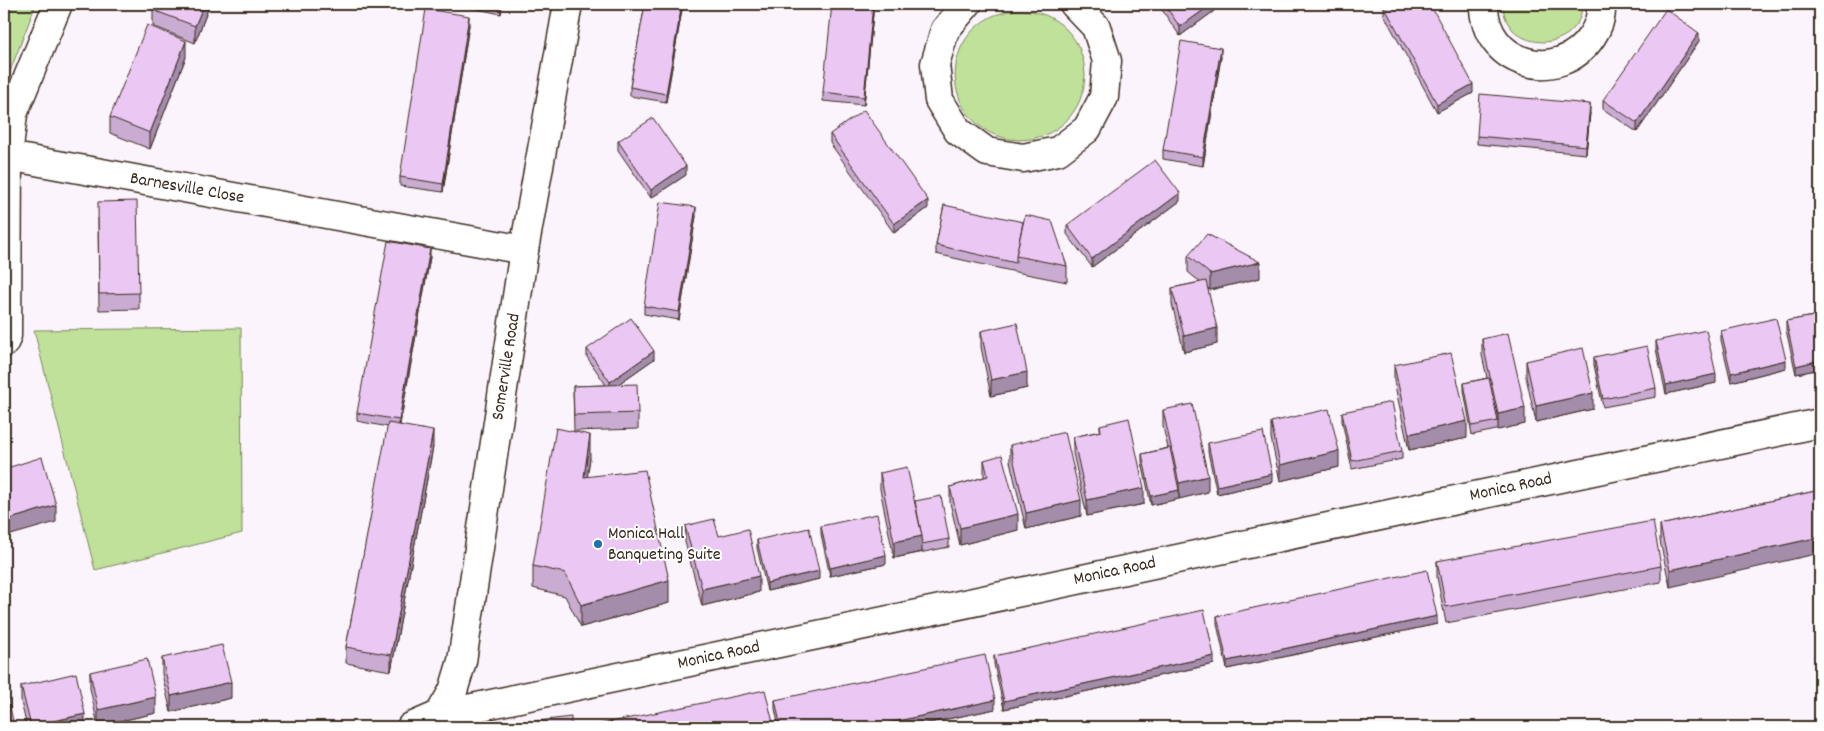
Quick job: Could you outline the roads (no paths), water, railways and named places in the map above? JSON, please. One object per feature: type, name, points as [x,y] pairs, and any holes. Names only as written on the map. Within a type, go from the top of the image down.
[{"type":"street","points":[[4,343],[7,336],[8,156],[13,114],[58,4]]},
{"type":"street","name":"Somerville Road","points":[[439,721],[453,691],[462,662],[524,250],[568,4]]},
{"type":"street","points":[[967,4],[945,30],[935,64],[939,100],[958,131],[972,142],[987,152],[1023,158],[1058,151],[1087,129],[1104,97],[1107,61],[1096,27],[1074,4]]},
{"type":"street","points":[[1484,4],[1484,16],[1492,36],[1506,53],[1525,63],[1547,65],[1568,59],[1585,46],[1597,28],[1601,4]]},
{"type":"street","name":"Barnesville Close","points":[[8,156],[524,250]]},
{"type":"street","name":"Monica Road","points":[[412,727],[1820,422]]},
{"type":"place","name":"Monica Hall Banqueting Suite","points":[[598,544]]}]
